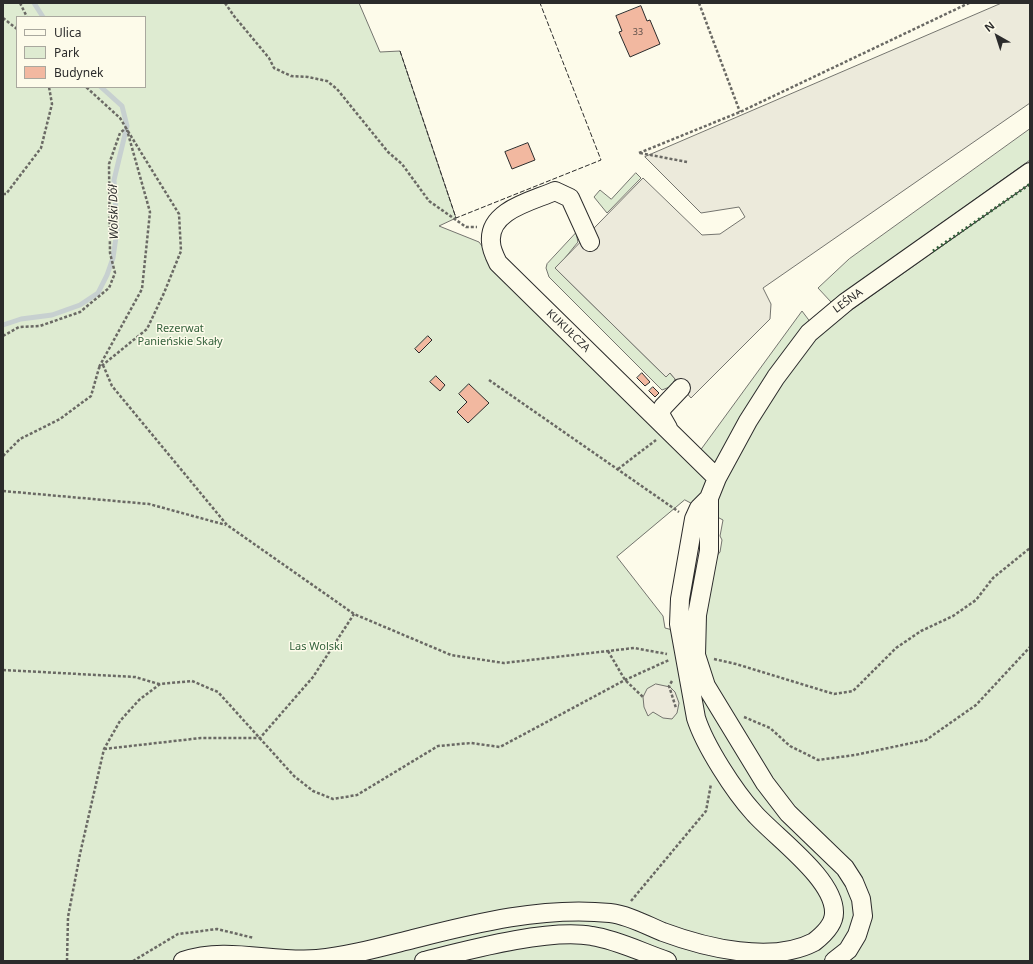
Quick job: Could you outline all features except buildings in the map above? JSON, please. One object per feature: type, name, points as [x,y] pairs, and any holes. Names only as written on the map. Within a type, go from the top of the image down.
[{"type":"street","name":"LEŚNA","points":[[709,498],[717,478],[748,421],[772,383],[809,333],[846,302],[1030,172]]},
{"type":"street","points":[[494,226],[507,211],[555,191],[570,198],[590,242]]},
{"type":"street","name":"KUKUŁCZA","points":[[494,226],[490,242],[498,263],[717,478]]},
{"type":"street","points":[[669,430],[670,418],[685,391]]},
{"type":"street","points":[[183,961],[209,955],[306,960],[333,957],[494,920],[572,911],[612,914],[745,959],[774,956],[799,951],[812,944],[823,935],[832,923],[834,912],[831,898],[825,885],[804,861],[754,812],[722,767],[701,732],[692,697],[680,624],[680,599],[694,519],[699,508],[709,498]]},
{"type":"street","points":[[709,498],[708,551],[697,615],[696,655],[706,686],[765,783],[788,813],[845,868],[854,882],[861,899],[863,916],[857,935],[848,950],[834,961]]},
{"type":"street","points":[[424,961],[517,941],[566,934],[592,936],[667,961]]},
{"type":"path","points":[[20,3],[26,16]]},
{"type":"path","points":[[225,3],[269,58],[274,68],[291,76],[308,77],[327,81],[338,89],[388,152],[402,164],[429,202],[466,227],[494,226]]},
{"type":"path","points":[[699,3],[740,112]]},
{"type":"path","points":[[687,162],[639,153],[740,112],[969,3]]},
{"type":"path","points":[[3,18],[16,28]]},
{"type":"path","points":[[3,194],[6,194],[41,148],[52,104],[49,88]]},
{"type":"path","points":[[87,88],[120,118],[179,214],[181,251],[164,293],[146,329],[98,368]]},
{"type":"path","points":[[3,336],[19,327],[40,326],[80,312],[109,288],[115,273],[110,253],[109,164],[120,133],[126,128]]},
{"type":"path","points":[[3,456],[20,439],[60,418],[90,396],[98,368],[142,289],[150,212],[126,128]]},
{"type":"path","points":[[103,365],[112,386],[227,525],[354,614],[451,654],[504,663],[634,648],[670,655]]},
{"type":"path","points":[[489,380],[618,470],[686,516],[694,519]]},
{"type":"path","points":[[618,470],[669,430]]},
{"type":"path","points":[[3,491],[149,504],[227,525]]},
{"type":"path","points":[[696,655],[736,664],[834,694],[853,691],[896,648],[921,631],[953,616],[976,600],[993,578],[1030,548]]},
{"type":"path","points":[[104,749],[201,738],[260,738],[313,677],[354,614]]},
{"type":"path","points":[[743,716],[770,728],[790,746],[818,760],[855,755],[926,740],[976,705],[1030,647]]},
{"type":"path","points":[[608,651],[625,680],[643,697]]},
{"type":"path","points":[[3,670],[135,677],[160,684],[192,681],[218,692],[294,776],[312,791],[334,799],[357,795],[438,746],[471,743],[500,747],[625,680],[671,659]]},
{"type":"path","points":[[67,961],[70,910],[80,854],[104,749],[120,721],[139,700],[160,684]]},
{"type":"path","points":[[669,686],[677,713]]},
{"type":"path","points":[[629,903],[706,811],[711,782]]},
{"type":"green space","name":"Las Wolski","points":[[3,3],[359,3],[380,52],[400,51],[456,218],[439,226],[479,242],[491,258],[694,459],[802,311],[820,335],[840,318],[1030,184],[1030,961],[3,961]],"holes":[[[685,500],[723,520],[720,536],[722,540],[720,552],[715,558],[700,637],[665,628],[663,616],[617,557]]]},
{"type":"green space","points":[[1030,129],[1030,160],[831,302],[818,288],[849,259]]},
{"type":"green space","points":[[636,173],[641,178],[607,213],[594,197],[600,190],[611,199]]},
{"type":"green space","points":[[576,233],[578,242],[556,269],[666,377],[670,373],[675,379],[672,386],[662,390],[549,277],[546,268],[547,264]]},
{"type":"shaded area","points":[[1002,3],[1030,3],[1030,103],[763,288],[771,304],[770,319],[691,398],[670,373],[666,377],[555,268],[643,178],[702,235],[720,234],[745,217],[739,207],[701,213],[645,157]]},
{"type":"shaded area","points":[[656,684],[670,687],[675,692],[679,703],[677,713],[672,719],[663,718],[653,712],[648,716],[644,707],[643,697],[647,689]]},
{"type":"waterway","name":"Wolski Dół","points":[[34,3],[42,16]]},
{"type":"waterway","name":"Wolski Dół","points":[[3,325],[21,319],[52,315],[80,305],[98,293],[107,275],[113,258],[117,230],[114,180],[127,126],[122,106],[102,88]]},
{"type":"hedge","points":[[933,251],[1030,184]]},
{"type":"fence","points":[[400,51],[456,218],[601,160],[540,3]]},
{"type":"park label","name":"Rezerwat Panieńskie Skały","points":[[180,335]]}]
